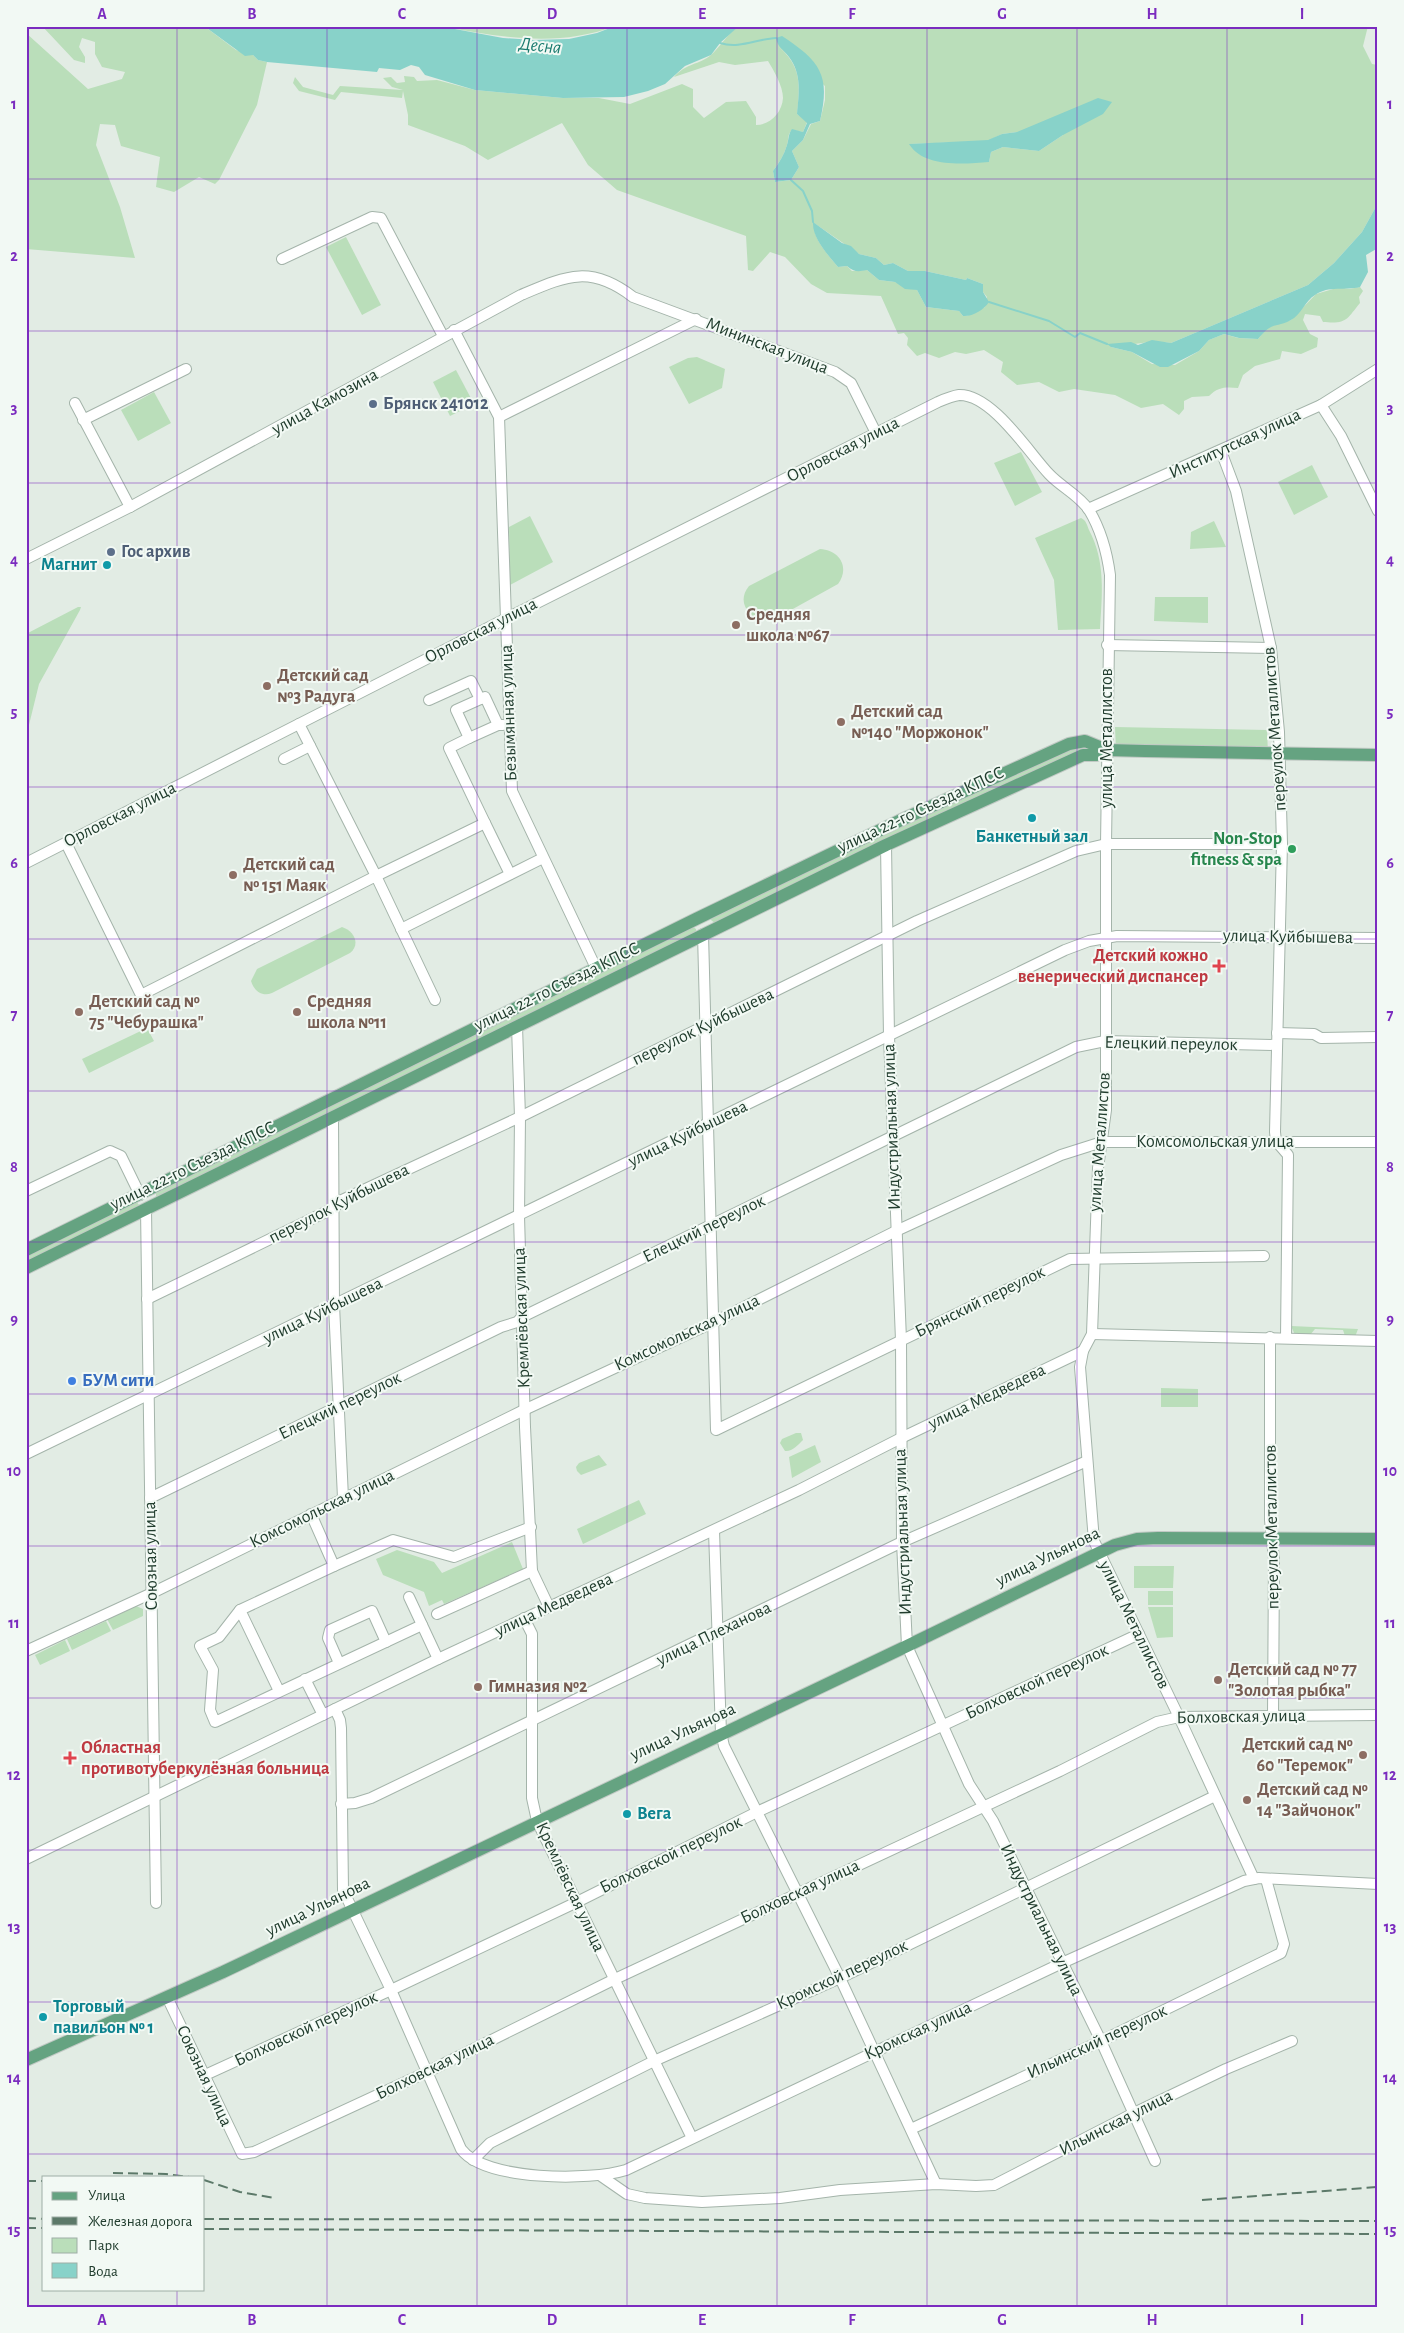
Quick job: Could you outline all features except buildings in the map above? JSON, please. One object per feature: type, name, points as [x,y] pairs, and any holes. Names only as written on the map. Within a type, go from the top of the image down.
[{"type":"main road","name":"улица 22-го Съезда КПСС","points":[[26,1250],[696,919],[899,821],[1069,744],[1085,741],[1107,750],[1280,755],[1378,755]]},
{"type":"main road","name":"улица 22-го Съезда КПСС","points":[[26,1268],[886,845],[1082,755],[1097,755],[1107,750]]},
{"type":"main road","points":[[696,919],[703,934]]},
{"type":"main road","points":[[140,1195],[146,1209]]},
{"type":"main road","name":"улица Ульянова","points":[[26,2060],[167,1997],[351,1910],[537,1820],[907,1646],[1098,1551],[1137,1539],[1272,1538],[1378,1540]]},
{"type":"street","points":[[282,259],[372,217],[381,218],[443,336]]},
{"type":"street","name":"улица Камозина","points":[[26,559],[130,507],[521,295],[571,277],[596,276],[627,293]]},
{"type":"street","name":"Мининская улица","points":[[627,293],[633,297],[835,372],[851,382],[876,433]]},
{"type":"street","points":[[499,418],[696,319]]},
{"type":"street","name":"Безымянная улица","points":[[454,330],[499,418],[512,791],[596,968]]},
{"type":"street","points":[[83,420],[186,369]]},
{"type":"street","name":"Институтская улица","points":[[1088,510],[1321,405],[1378,369]]},
{"type":"street","name":"улица Металлистов","points":[[938,402],[961,395],[979,401],[1009,426],[1047,472],[1084,503],[1101,536],[1108,561],[1110,575],[1107,645],[1106,1110],[1098,1168],[1093,1258],[1092,1334],[1083,1351],[1080,1374],[1093,1532],[1098,1551],[1179,1717],[1254,1879]]},
{"type":"street","name":"Орловская улица","points":[[26,863],[507,618],[938,402]]},
{"type":"street","points":[[75,403],[130,507]]},
{"type":"street","points":[[1321,405],[1341,436],[1378,510]]},
{"type":"street","name":"переулок Металлистов","points":[[1221,451],[1236,491],[1271,648],[1280,755],[1282,844],[1276,1141]]},
{"type":"street","points":[[1107,645],[1271,648]]},
{"type":"street","points":[[429,700],[471,681],[480,700]]},
{"type":"street","points":[[469,738],[456,710],[485,697],[498,725]]},
{"type":"street","points":[[299,724],[436,1000]]},
{"type":"street","points":[[510,725],[498,725],[449,748],[510,874]]},
{"type":"street","points":[[284,759],[310,746]]},
{"type":"street","points":[[66,842],[141,995],[485,823]]},
{"type":"street","name":"переулок Куйбышева","points":[[147,1299],[334,1208],[342,1200],[520,1117],[887,937],[1076,851],[1106,844],[1282,844]]},
{"type":"street","name":"Индустриальная улица","points":[[886,845],[887,937],[901,1340],[902,1542],[907,1646],[974,1794],[993,1821],[1101,2041],[1155,2162]]},
{"type":"street","points":[[401,929],[543,858]]},
{"type":"street","points":[[703,934],[714,1322]]},
{"type":"street","name":"улица Куйбышева","points":[[26,1454],[1066,950],[1106,937],[1378,938]]},
{"type":"street","name":"Кремлёвская улица","points":[[517,1026],[524,1410],[532,1570],[549,1607]]},
{"type":"street","points":[[1277,1033],[1314,1034],[1321,1038],[1378,1038]]},
{"type":"street","name":"Елецкий переулок","points":[[150,1498],[501,1327],[517,1322],[522,1317],[1070,1050],[1105,1041],[1277,1046]]},
{"type":"street","points":[[333,1117],[334,1305],[343,1498]]},
{"type":"street","points":[[1276,1141],[1288,1155],[1286,1338]]},
{"type":"street","name":"Комсомольская улица","points":[[26,1651],[152,1592],[524,1410],[714,1322],[896,1231],[1061,1155],[1102,1142],[1378,1142]]},
{"type":"street","points":[[26,1191],[110,1150],[121,1156],[140,1195]]},
{"type":"street","name":"Союзная улица","points":[[146,1209],[156,1903]]},
{"type":"street","name":"Брянский переулок","points":[[714,1322],[716,1430],[1070,1259],[1264,1256]]},
{"type":"street","points":[[1092,1334],[1378,1341]]},
{"type":"street","name":"переулок Металлистов","points":[[1270,1337],[1270,1520],[1274,1559],[1273,1716]]},
{"type":"street","name":"улица Медведева","points":[[26,1859],[524,1618],[714,1531],[901,1438],[1083,1351]]},
{"type":"street","name":"улица Плеханова","points":[[341,1804],[362,1802],[371,1798],[717,1633],[902,1542],[1086,1461]]},
{"type":"street","points":[[311,1514],[334,1566]]},
{"type":"street","points":[[422,1626],[215,1722],[210,1710],[213,1670],[200,1646],[220,1637],[240,1610],[393,1540],[454,1558],[531,1527]]},
{"type":"street","points":[[714,1531],[721,1734],[724,1746],[840,1978],[936,2184]]},
{"type":"street","points":[[437,1614],[532,1570]]},
{"type":"street","points":[[408,1597],[438,1659]]},
{"type":"street","points":[[240,1610],[279,1692]]},
{"type":"street","points":[[339,1663],[328,1638],[330,1630],[372,1611],[386,1642]]},
{"type":"street","name":"Кремлёвская улица","points":[[524,1618],[532,1634],[532,1798],[537,1820],[692,2138]]},
{"type":"street","name":"Болховской переулок","points":[[203,2076],[576,1903],[757,1812],[1139,1634]]},
{"type":"street","points":[[305,1679],[322,1715]]},
{"type":"street","points":[[335,1709],[341,1728],[343,1890],[391,1990],[426,2072]]},
{"type":"street","name":"Болховская улица","points":[[242,2154],[254,2152],[426,2072],[614,1979],[1060,1771],[1157,1722],[1179,1717],[1378,1715]]},
{"type":"street","name":"Кромской переулок","points":[[473,2160],[490,2142],[654,2061],[840,1978],[1025,1886],[1215,1796]]},
{"type":"street","name":"Кромская улица","points":[[426,2072],[463,2152],[473,2160],[520,2174],[601,2176],[626,2170],[1062,1963],[1232,1885],[1254,1879],[1378,1884]]},
{"type":"street","name":"Ильинский переулок","points":[[912,2129],[1101,2041],[1281,1953],[1284,1944],[1266,1879]]},
{"type":"street","name":"Союзная улица","points":[[167,1997],[203,2076],[242,2154]]},
{"type":"street","name":"Ильинская улица","points":[[601,2176],[627,2194],[645,2198],[702,2202],[780,2198],[840,2190],[936,2184],[976,2186],[994,2184],[1134,2113],[1226,2069],[1292,2041]]},
{"type":"green space","points":[[42,26],[204,26],[236,50],[267,62],[257,105],[219,180],[215,184],[199,177],[174,192],[156,187],[160,157],[121,146],[115,125],[100,124],[96,145],[120,207],[135,258],[26,249],[26,33],[88,89],[122,79],[125,72],[102,67],[95,54],[95,42],[82,38],[79,47],[85,57],[85,63],[74,60]]},
{"type":"green space","points":[[440,26],[615,26],[593,33],[550,39],[506,37]]},
{"type":"green space","points":[[739,26],[1368,26],[1363,46],[1372,64],[1378,65],[1378,203],[1362,232],[1334,263],[1308,285],[1171,343],[1148,342],[1111,347],[1132,352],[1152,364],[1175,365],[1199,351],[1209,340],[1224,334],[1238,338],[1258,339],[1268,327],[1291,320],[1316,294],[1340,287],[1349,289],[1360,287],[1363,291],[1359,297],[1360,303],[1345,320],[1337,322],[1323,322],[1320,316],[1305,314],[1303,320],[1310,334],[1318,338],[1317,347],[1301,354],[1282,351],[1280,359],[1255,366],[1243,375],[1238,388],[1222,388],[1209,396],[1192,397],[1184,401],[1184,409],[1179,415],[1163,404],[1141,408],[1115,395],[1074,389],[1059,392],[1039,382],[1017,385],[1001,372],[1003,362],[984,350],[966,354],[955,352],[939,358],[925,353],[917,356],[907,345],[908,338],[904,333],[898,334],[881,296],[827,293],[811,284],[785,257],[770,252],[753,271],[748,270],[746,236],[617,190],[588,165],[562,123],[488,160],[465,146],[408,125],[403,91],[402,98],[341,92],[335,100],[299,91],[293,83],[295,77],[303,87],[333,95],[340,86],[403,90],[392,87],[383,78],[391,77],[397,83],[405,82],[404,76],[414,77],[417,81],[437,80],[475,90],[563,98],[599,98],[630,104],[682,84],[693,89],[693,107],[704,118],[726,102],[746,101],[756,117],[756,125],[766,123],[778,113],[783,98],[780,84],[768,61],[735,65],[719,62],[674,77],[683,69],[711,55]],"holes":[[[778,46],[825,86],[825,100],[820,121],[811,124],[803,140],[792,151],[799,167],[791,180],[775,182],[773,171],[788,143],[789,134],[792,130],[803,132],[807,122],[797,114],[799,85],[792,61]],[[1017,132],[1063,135],[1039,151],[1003,147],[991,152],[989,162],[951,162],[929,159],[910,144],[988,141],[1002,134]],[[814,223],[859,254],[876,258],[884,265],[893,263],[908,271],[925,271],[966,280],[967,278],[983,284],[983,292],[987,297],[985,307],[967,316],[963,316],[959,311],[926,307],[917,290],[895,282],[879,280],[867,270],[852,271],[847,266],[838,267],[821,246],[814,229]]]},
{"type":"green space","points":[[346,237],[381,305],[362,315],[326,247]]},
{"type":"green space","points":[[697,357],[725,369],[722,388],[689,404],[669,367],[688,358]]},
{"type":"green space","points":[[456,370],[474,404],[450,416],[433,382]]},
{"type":"green space","points":[[154,392],[171,423],[138,441],[121,410]]},
{"type":"green space","points":[[1021,452],[1042,492],[1015,506],[994,463]]},
{"type":"green space","points":[[1312,465],[1328,497],[1294,515],[1278,482]]},
{"type":"green space","points":[[530,516],[553,562],[510,585],[509,527]]},
{"type":"green space","points":[[1081,518],[1086,523],[1098,554],[1102,579],[1100,629],[1058,630],[1054,580],[1035,538]]},
{"type":"green space","points":[[1214,521],[1226,547],[1190,549],[1191,532]]},
{"type":"green space","points":[[820,549],[833,553],[841,561],[843,572],[838,584],[773,620],[759,619],[748,611],[744,599],[749,586]]},
{"type":"green space","points":[[1155,597],[1208,597],[1208,623],[1154,621]]},
{"type":"green space","points":[[81,607],[80,610],[39,684],[28,729],[26,729],[26,634]]},
{"type":"green space","points":[[1115,727],[1267,730],[1268,754],[1116,750]]},
{"type":"green space","points":[[1073,747],[1098,747],[716,924],[711,920],[712,917],[887,831]]},
{"type":"green space","points":[[342,927],[350,931],[355,938],[355,946],[350,953],[272,993],[262,994],[254,988],[251,981],[257,969]]},
{"type":"green space","points":[[693,927],[696,929],[696,933],[158,1198],[156,1197],[156,1193]]},
{"type":"green space","points":[[147,1028],[154,1041],[89,1073],[82,1059]]},
{"type":"green space","points":[[136,1201],[139,1205],[26,1263],[26,1254]]},
{"type":"green space","points":[[1291,1326],[1358,1329],[1355,1337],[1345,1336],[1343,1330],[1315,1329],[1310,1335],[1295,1335]]},
{"type":"green space","points":[[1161,1388],[1198,1389],[1198,1407],[1161,1407]]},
{"type":"green space","points":[[796,1433],[801,1433],[803,1440],[797,1446],[785,1451],[780,1443],[782,1439]]},
{"type":"green space","points":[[815,1445],[821,1462],[792,1478],[789,1457]]},
{"type":"green space","points":[[599,1455],[607,1465],[581,1475],[577,1471],[576,1467],[579,1463]]},
{"type":"green space","points":[[639,1500],[646,1514],[583,1544],[577,1529]]},
{"type":"green space","points":[[512,1542],[523,1569],[444,1604],[442,1600],[429,1606],[424,1592],[383,1575],[376,1559],[397,1550],[434,1562],[442,1573]]},
{"type":"green space","points":[[1134,1566],[1174,1566],[1173,1588],[1134,1588]]},
{"type":"green space","points":[[1148,1591],[1173,1591],[1173,1605],[1148,1605]]},
{"type":"green space","points":[[136,1606],[143,1609],[143,1616],[113,1630],[107,1619]]},
{"type":"green space","points":[[1148,1607],[1173,1607],[1173,1637],[1157,1638]]},
{"type":"green space","points":[[106,1621],[111,1631],[72,1650],[67,1639]]},
{"type":"green space","points":[[65,1640],[70,1651],[40,1665],[35,1655]]},
{"type":"water","name":"Десна","points":[[204,26],[439,26],[503,38],[534,40],[569,39],[597,33],[615,26],[739,26],[720,43],[711,55],[685,66],[665,84],[648,91],[624,97],[563,98],[475,90],[425,75],[419,67],[411,65],[400,70],[379,68],[377,72],[267,62],[258,60],[253,55],[245,56]]},
{"type":"water","points":[[782,36],[806,53],[814,62],[823,80],[824,92],[820,121],[810,124],[803,140],[792,151],[799,167],[791,180],[775,182],[773,171],[784,152],[792,129],[803,132],[807,123],[797,114],[798,77],[789,57],[777,41],[776,38]]},
{"type":"water","points":[[1098,98],[1112,102],[1103,114],[1063,135],[1039,151],[1003,147],[991,152],[989,162],[957,164],[934,161],[924,157],[909,144],[988,140],[1002,134],[1017,132]]},
{"type":"water","points":[[1378,203],[1378,248],[1366,255],[1368,272],[1360,287],[1331,289],[1320,292],[1308,301],[1298,315],[1285,323],[1271,327],[1258,339],[1239,338],[1224,334],[1209,340],[1199,351],[1168,367],[1160,367],[1132,352],[1111,347],[1107,344],[1131,342],[1138,345],[1152,340],[1171,343],[1308,285],[1334,263],[1362,232]]},
{"type":"water","points":[[813,222],[842,243],[851,246],[859,254],[876,258],[884,265],[893,263],[908,271],[925,271],[966,280],[967,278],[983,284],[983,292],[989,302],[978,312],[963,316],[959,311],[926,307],[917,290],[905,289],[895,282],[879,280],[867,270],[856,271],[847,266],[838,267],[825,252],[818,240],[813,228]]},
{"type":"waterway","points":[[720,43],[734,45],[776,38]]},
{"type":"waterway","points":[[791,180],[803,191],[812,211],[813,222]]},
{"type":"waterway","points":[[989,302],[1049,321],[1075,337],[1080,333],[1107,344]]},
{"type":"railway","points":[[113,2173],[181,2176]]},
{"type":"railway","points":[[205,2180],[240,2192],[275,2198]]},
{"type":"railway","points":[[26,2181],[42,2181]]},
{"type":"railway","points":[[1202,2200],[1378,2187]]},
{"type":"railway","points":[[26,2218],[42,2219]]},
{"type":"railway","points":[[205,2219],[1378,2221]]},
{"type":"railway","points":[[26,2228],[42,2228]]},
{"type":"railway","points":[[205,2229],[1378,2234]]},
{"type":"place","name":"Брянск 241012","points":[[373,404]]},
{"type":"place","name":"Гос архив","points":[[111,552]]},
{"type":"place","name":"Магнит","points":[[107,565]]},
{"type":"place","name":"Средняя школа №67","points":[[736,625]]},
{"type":"place","name":"Детский сад №3 Радуга","points":[[267,686]]},
{"type":"place","name":"Детский сад №140 \"Моржонок\"","points":[[841,722]]},
{"type":"place","name":"Банкетный зал","points":[[1032,818]]},
{"type":"place","name":"Non-Stop fitness & spa","points":[[1292,849]]},
{"type":"place","name":"Детский сад № 151 Маяк","points":[[233,875]]},
{"type":"place","name":"Детский кожно венерический диспансер","points":[[1219,966]]},
{"type":"place","name":"Детский сад № 75 \"Чебурашка\"","points":[[79,1012]]},
{"type":"place","name":"Средняя школа №11","points":[[297,1012]]},
{"type":"place","name":"БУМ сити","points":[[72,1381]]},
{"type":"place","name":"Детский сад № 77 \"Золотая рыбка\"","points":[[1218,1680]]},
{"type":"place","name":"Гимназия №2","points":[[478,1687]]},
{"type":"place","name":"Детский сад № 60 \"Теремок\"","points":[[1363,1755]]},
{"type":"place","name":"Областная противотуберкулёзная больница","points":[[70,1758]]},
{"type":"place","name":"Детский сад № 14 \"Зайчонок\"","points":[[1247,1800]]},
{"type":"place","name":"Вега","points":[[627,1814]]},
{"type":"place","name":"Торговый павильон № 1","points":[[43,2017]]}]
